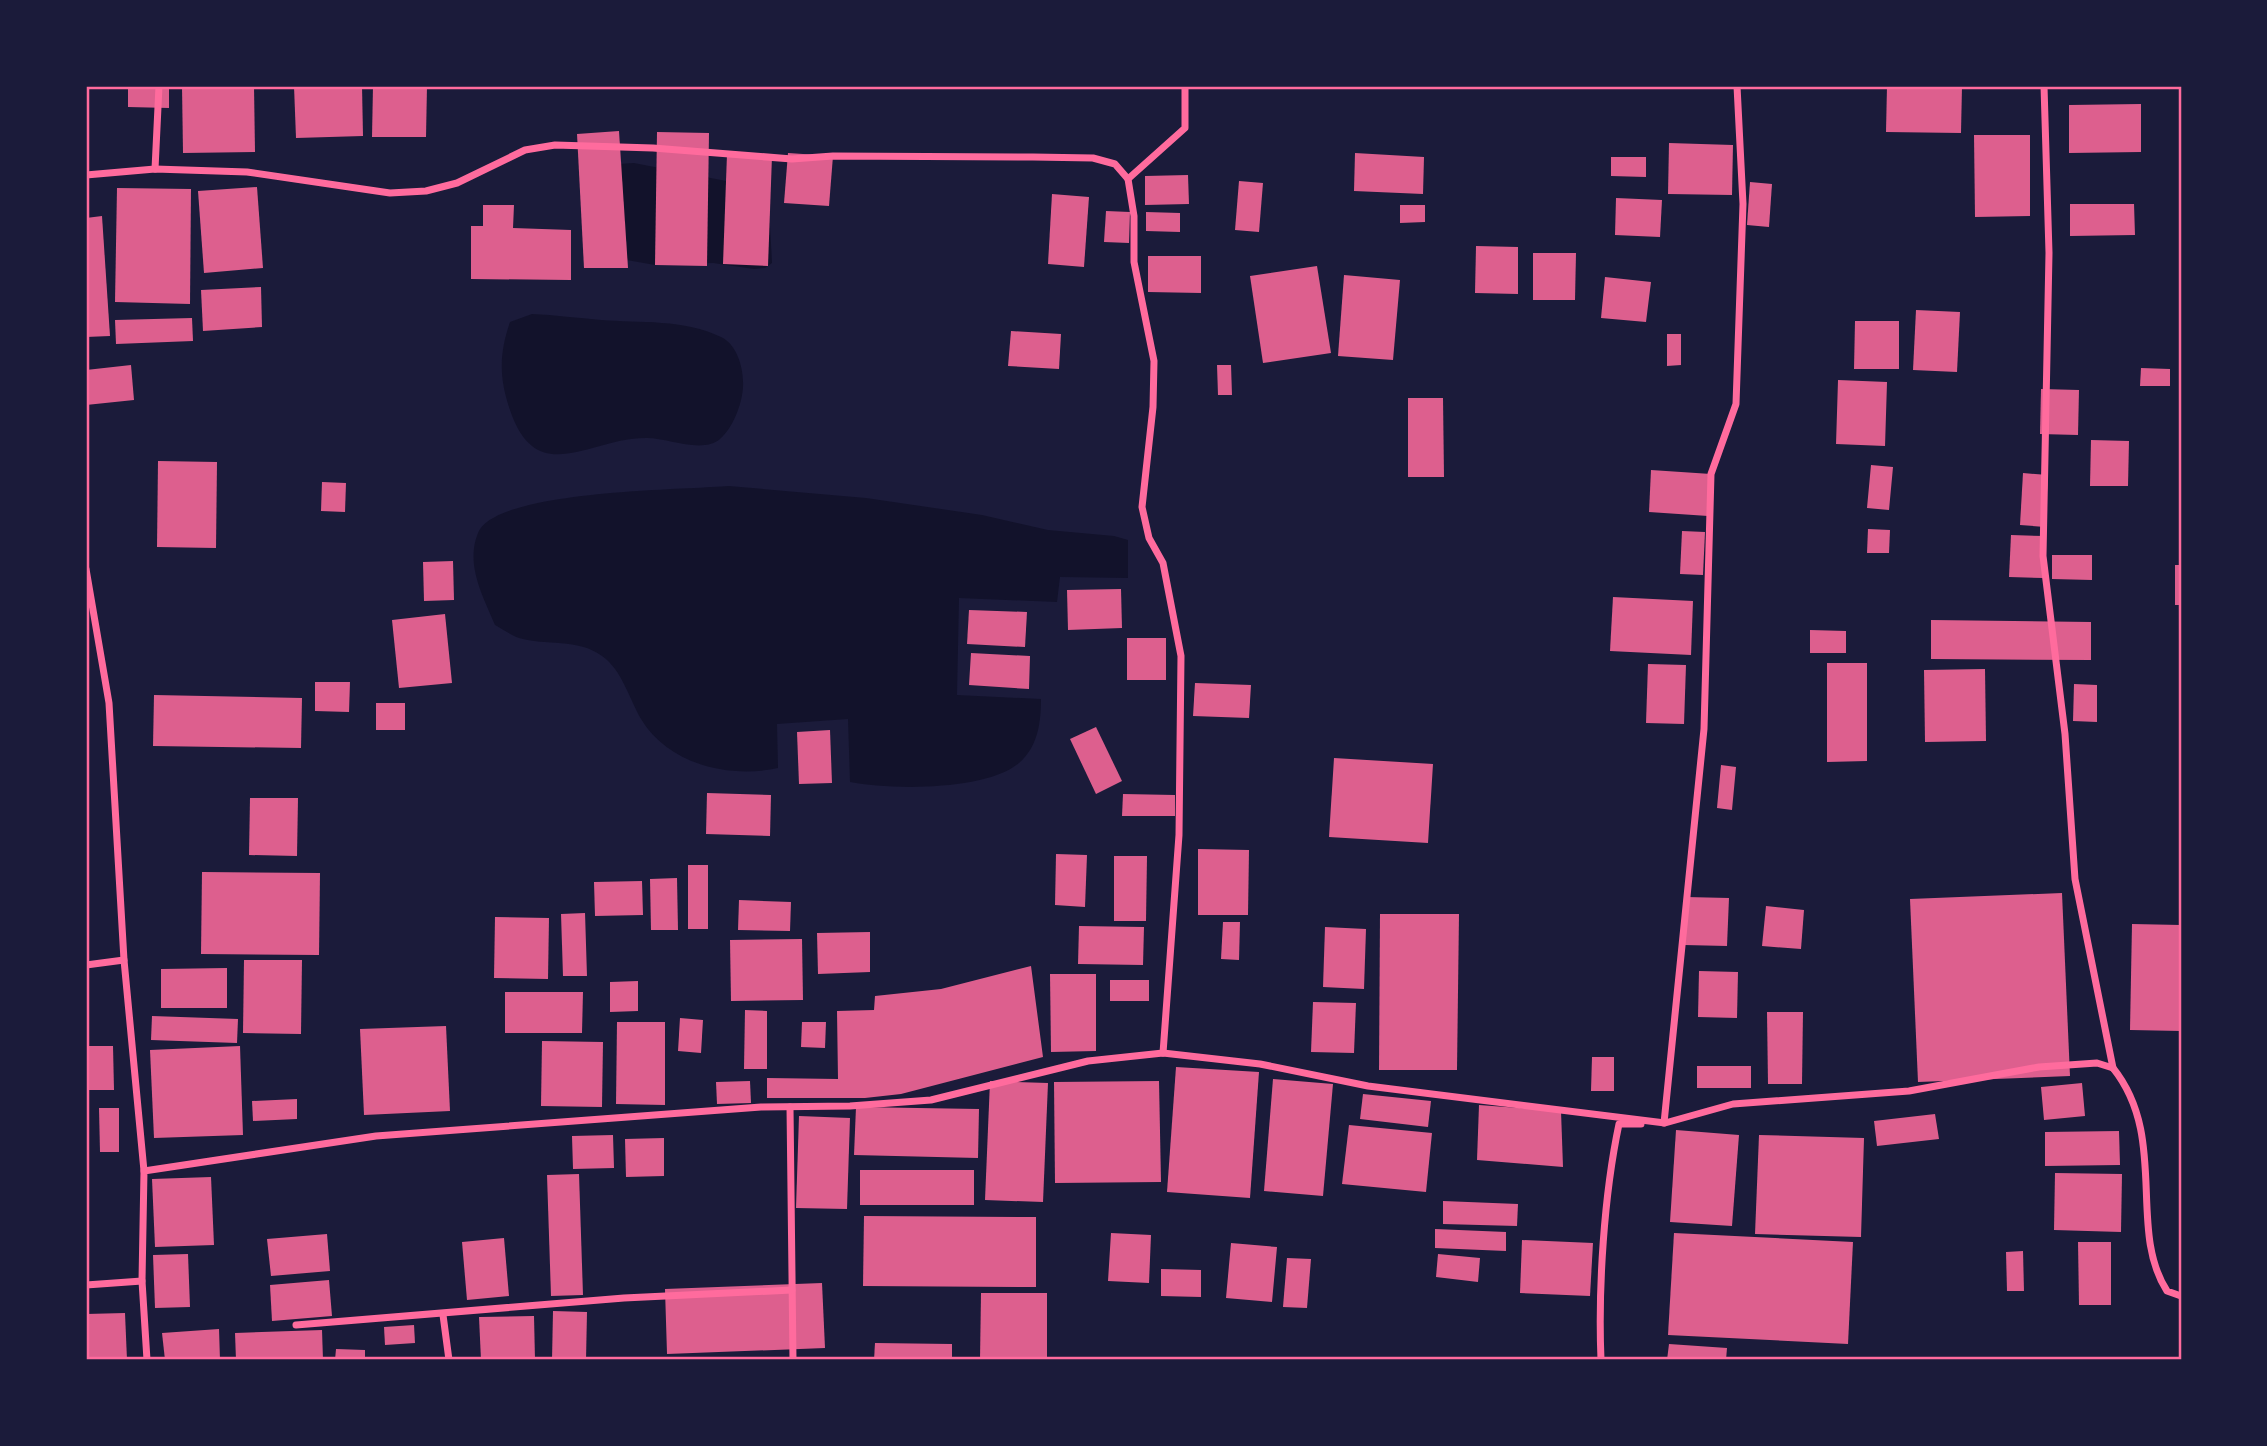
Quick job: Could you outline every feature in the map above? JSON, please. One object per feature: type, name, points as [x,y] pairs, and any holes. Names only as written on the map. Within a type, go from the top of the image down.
[{"type":"street","points":[[155,169],[159,86]]},
{"type":"street","points":[[1128,179],[1185,128],[1185,86]]},
{"type":"street","points":[[1665,1123],[1704,729],[1711,474],[1736,404],[1743,204],[1737,86]]},
{"type":"street","points":[[2044,86],[2049,291],[2043,556],[2065,734],[2075,878],[2113,1068],[2132,1098],[2141,1123],[2155,1273],[2167,1291],[2181,1296]]},
{"type":"street","points":[[86,175],[155,169],[247,172],[390,193],[426,191],[457,183],[525,150],[555,145],[653,148],[792,159],[833,156],[1093,158],[1115,164],[1128,179],[1134,216],[1134,261],[1153,361],[1153,407],[1142,507],[1149,538],[1163,563],[1181,656],[1179,835],[1163,1053]]},
{"type":"street","points":[[86,569],[109,703],[124,960],[144,1171],[142,1281],[147,1360]]},
{"type":"street","points":[[86,965],[124,960]]},
{"type":"street","points":[[144,1171],[376,1136],[516,1124],[931,1100],[1088,1060],[1163,1053],[1260,1064],[1368,1086],[1665,1123]]},
{"type":"street","points":[[1601,1360],[1599,1321],[1611,1165],[1619,1125],[1665,1123],[1733,1104],[1830,1100],[1909,1091],[2039,1067],[2098,1063],[2113,1068]]},
{"type":"street","points":[[790,1107],[793,1360]]},
{"type":"street","points":[[86,1284],[142,1281]]},
{"type":"street","points":[[296,1325],[624,1298],[792,1290]]},
{"type":"street","points":[[443,1315],[449,1360]]},
{"type":"shaded area","points":[[634,163],[762,188],[769,207],[772,263],[765,268],[754,269],[713,263],[655,265],[621,259],[618,164]]},
{"type":"shaded area","points":[[532,314],[677,325],[707,331],[721,337],[736,352],[743,380],[739,408],[733,422],[720,439],[704,445],[647,438],[626,440],[567,454],[550,454],[535,448],[521,434],[510,410],[502,366],[510,322]]},
{"type":"shaded area","points":[[729,486],[866,498],[982,515],[1048,530],[1114,536],[1128,540],[1128,578],[1060,577],[1057,602],[959,598],[957,695],[1041,699],[1039,725],[1034,742],[1019,763],[1004,772],[985,779],[937,786],[867,785],[850,782],[848,719],[777,724],[778,768],[759,771],[720,769],[683,757],[653,734],[641,719],[615,669],[593,650],[519,638],[495,625],[477,580],[473,557],[478,533],[492,519],[518,508],[592,495]]},
{"type":"building","points":[[128,86],[169,86],[169,108],[128,107]]},
{"type":"building","points":[[182,86],[254,86],[255,152],[183,153]]},
{"type":"building","points":[[294,86],[362,86],[363,136],[296,138]]},
{"type":"building","points":[[373,86],[427,86],[426,137],[372,137]]},
{"type":"building","points":[[1887,86],[1962,86],[1961,133],[1886,132]]},
{"type":"building","points":[[2141,104],[2141,152],[2069,153],[2069,105]]},
{"type":"building","points":[[619,131],[628,268],[584,268],[577,134]]},
{"type":"building","points":[[657,132],[709,133],[707,266],[655,265]]},
{"type":"building","points":[[1974,135],[2030,135],[2030,216],[1975,217]]},
{"type":"building","points":[[1669,143],[1733,145],[1732,195],[1668,194]]},
{"type":"building","points":[[788,153],[833,156],[829,206],[784,203]]},
{"type":"building","points":[[1355,153],[1424,157],[1423,194],[1354,191]]},
{"type":"building","points":[[727,154],[772,156],[768,266],[723,264]]},
{"type":"building","points":[[1611,157],[1646,157],[1646,177],[1611,176]]},
{"type":"building","points":[[1188,175],[1189,204],[1145,205],[1145,176]]},
{"type":"building","points":[[1239,181],[1263,183],[1259,232],[1235,230]]},
{"type":"building","points":[[1750,182],[1772,184],[1769,227],[1747,225]]},
{"type":"building","points":[[257,187],[263,268],[204,273],[198,191]]},
{"type":"building","points":[[117,188],[191,189],[190,304],[115,302]]},
{"type":"building","points":[[1052,194],[1089,197],[1084,267],[1048,264]]},
{"type":"building","points":[[1616,198],[1662,200],[1660,237],[1615,235]]},
{"type":"building","points":[[2070,204],[2134,204],[2135,235],[2070,236]]},
{"type":"building","points":[[483,205],[514,205],[513,228],[571,230],[571,280],[471,279],[471,226],[483,226]]},
{"type":"building","points":[[1400,205],[1425,205],[1425,222],[1400,223]]},
{"type":"building","points":[[1106,211],[1130,212],[1129,243],[1104,242]]},
{"type":"building","points":[[1146,212],[1180,213],[1180,232],[1146,231]]},
{"type":"building","points":[[102,216],[110,336],[86,337],[86,218]]},
{"type":"building","points":[[1476,246],[1518,247],[1518,294],[1475,293]]},
{"type":"building","points":[[1533,253],[1576,253],[1575,300],[1533,300]]},
{"type":"building","points":[[1148,256],[1201,256],[1201,293],[1148,292]]},
{"type":"building","points":[[1317,266],[1331,353],[1263,363],[1250,276]]},
{"type":"building","points":[[1344,275],[1400,280],[1393,360],[1338,356]]},
{"type":"building","points":[[1605,277],[1651,282],[1646,322],[1601,318]]},
{"type":"building","points":[[261,287],[262,327],[203,331],[201,290]]},
{"type":"building","points":[[1916,310],[1960,312],[1957,372],[1913,370]]},
{"type":"building","points":[[192,318],[193,341],[116,344],[115,320]]},
{"type":"building","points":[[1855,321],[1899,321],[1899,369],[1854,369]]},
{"type":"building","points":[[1011,331],[1061,334],[1059,369],[1008,366]]},
{"type":"building","points":[[1667,334],[1681,334],[1681,365],[1667,366]]},
{"type":"building","points":[[131,365],[134,400],[86,405],[86,370]]},
{"type":"building","points":[[1217,365],[1231,365],[1232,395],[1218,395]]},
{"type":"building","points":[[2141,368],[2170,369],[2170,386],[2140,386]]},
{"type":"building","points":[[1838,380],[1887,382],[1885,446],[1836,444]]},
{"type":"building","points":[[2041,389],[2079,390],[2078,435],[2040,434]]},
{"type":"building","points":[[1408,398],[1443,398],[1444,477],[1408,477]]},
{"type":"building","points":[[2091,440],[2129,441],[2128,486],[2090,486]]},
{"type":"building","points":[[158,461],[217,462],[216,548],[157,547]]},
{"type":"building","points":[[1871,465],[1893,467],[1889,510],[1867,508]]},
{"type":"building","points":[[1651,470],[1711,474],[1708,516],[1649,512]]},
{"type":"building","points":[[2023,473],[2048,475],[2045,527],[2020,525]]},
{"type":"building","points":[[322,482],[346,483],[345,512],[321,511]]},
{"type":"building","points":[[1868,529],[1890,530],[1889,553],[1867,553]]},
{"type":"building","points":[[1682,531],[1705,532],[1703,575],[1680,574]]},
{"type":"building","points":[[2011,535],[2044,536],[2043,578],[2009,577]]},
{"type":"building","points":[[2052,555],[2092,555],[2092,580],[2052,579]]},
{"type":"building","points":[[453,561],[454,600],[424,601],[423,562]]},
{"type":"building","points":[[2175,565],[2181,565],[2181,605],[2175,605]]},
{"type":"building","points":[[1121,589],[1122,628],[1068,630],[1067,590]]},
{"type":"building","points":[[1613,597],[1693,601],[1691,655],[1610,651]]},
{"type":"building","points":[[969,610],[1027,612],[1025,647],[967,644]]},
{"type":"building","points":[[445,614],[452,683],[399,688],[392,620]]},
{"type":"building","points":[[1931,620],[2091,622],[2091,660],[1931,659]]},
{"type":"building","points":[[1810,630],[1846,631],[1846,653],[1810,653]]},
{"type":"building","points":[[1127,638],[1166,638],[1166,680],[1127,680]]},
{"type":"building","points":[[971,653],[1030,656],[1029,689],[969,685]]},
{"type":"building","points":[[1827,663],[1867,663],[1867,761],[1827,762]]},
{"type":"building","points":[[1648,664],[1686,665],[1684,724],[1646,723]]},
{"type":"building","points":[[1985,669],[1986,741],[1925,742],[1924,670]]},
{"type":"building","points":[[315,682],[350,682],[349,712],[315,711]]},
{"type":"building","points":[[1195,683],[1251,685],[1249,718],[1193,716]]},
{"type":"building","points":[[2074,684],[2097,685],[2097,722],[2073,721]]},
{"type":"building","points":[[154,695],[302,698],[301,748],[153,746]]},
{"type":"building","points":[[376,703],[405,703],[405,730],[376,730]]},
{"type":"building","points":[[1096,727],[1122,781],[1096,794],[1070,739]]},
{"type":"building","points":[[830,730],[832,783],[799,784],[797,732]]},
{"type":"building","points":[[1334,758],[1433,764],[1428,843],[1329,837]]},
{"type":"building","points":[[1721,765],[1736,767],[1732,810],[1717,808]]},
{"type":"building","points":[[707,793],[771,795],[770,836],[706,834]]},
{"type":"building","points":[[1123,794],[1175,795],[1175,816],[1122,816]]},
{"type":"building","points":[[250,798],[298,798],[297,856],[249,855]]},
{"type":"building","points":[[1198,849],[1249,850],[1248,915],[1198,915]]},
{"type":"building","points":[[1056,854],[1087,855],[1085,907],[1055,905]]},
{"type":"building","points":[[1114,856],[1147,856],[1146,921],[1114,921]]},
{"type":"building","points":[[688,865],[708,865],[708,929],[688,929]]},
{"type":"building","points":[[202,872],[320,873],[319,955],[201,954]]},
{"type":"building","points":[[677,878],[678,930],[651,930],[650,879]]},
{"type":"building","points":[[642,881],[643,915],[595,916],[594,882]]},
{"type":"building","points":[[2062,893],[2070,1076],[1918,1082],[1910,899]]},
{"type":"building","points":[[1686,897],[1729,898],[1727,946],[1684,945]]},
{"type":"building","points":[[739,900],[791,902],[790,931],[738,930]]},
{"type":"building","points":[[1766,906],[1804,910],[1801,949],[1762,946]]},
{"type":"building","points":[[585,913],[587,976],[563,976],[561,914]]},
{"type":"building","points":[[1380,914],[1459,914],[1457,1070],[1379,1070]]},
{"type":"building","points":[[495,917],[549,918],[548,979],[494,978]]},
{"type":"building","points":[[1223,922],[1240,922],[1239,960],[1221,959]]},
{"type":"building","points":[[2132,924],[2181,925],[2181,1031],[2130,1030]]},
{"type":"building","points":[[1079,926],[1144,927],[1143,965],[1078,964]]},
{"type":"building","points":[[1325,927],[1366,929],[1364,989],[1323,987]]},
{"type":"building","points":[[870,932],[870,972],[818,974],[817,933]]},
{"type":"building","points":[[802,939],[803,1000],[731,1001],[730,940]]},
{"type":"building","points":[[244,960],[302,960],[301,1034],[243,1033]]},
{"type":"building","points":[[1031,966],[1043,1057],[901,1094],[865,1098],[767,1098],[767,1078],[838,1079],[837,1011],[874,1010],[875,996],[941,989]]},
{"type":"building","points":[[227,968],[227,1008],[161,1008],[161,969]]},
{"type":"building","points":[[1699,971],[1738,972],[1737,1018],[1698,1017]]},
{"type":"building","points":[[1050,974],[1096,974],[1096,1051],[1051,1052]]},
{"type":"building","points":[[1110,980],[1149,980],[1149,1001],[1110,1001]]},
{"type":"building","points":[[638,981],[638,1011],[610,1012],[610,982]]},
{"type":"building","points":[[505,992],[583,992],[582,1033],[505,1033]]},
{"type":"building","points":[[1313,1002],[1356,1003],[1354,1053],[1311,1052]]},
{"type":"building","points":[[745,1010],[767,1011],[767,1069],[744,1069]]},
{"type":"building","points":[[1767,1012],[1803,1012],[1802,1084],[1768,1084]]},
{"type":"building","points":[[152,1016],[238,1019],[237,1043],[151,1040]]},
{"type":"building","points":[[680,1018],[703,1020],[701,1053],[678,1051]]},
{"type":"building","points":[[617,1022],[665,1022],[665,1105],[616,1104]]},
{"type":"building","points":[[802,1022],[826,1022],[825,1048],[801,1047]]},
{"type":"building","points":[[446,1026],[450,1111],[364,1115],[360,1029]]},
{"type":"building","points":[[542,1041],[603,1042],[602,1107],[541,1106]]},
{"type":"building","points":[[86,1046],[113,1046],[114,1090],[86,1090]]},
{"type":"building","points":[[240,1046],[243,1135],[154,1138],[150,1050]]},
{"type":"building","points":[[1592,1057],[1614,1057],[1614,1091],[1591,1091]]},
{"type":"building","points":[[1697,1066],[1751,1066],[1751,1088],[1697,1088]]},
{"type":"building","points":[[1176,1067],[1259,1072],[1250,1198],[1167,1192]]},
{"type":"building","points":[[1273,1079],[1333,1084],[1323,1196],[1264,1191]]},
{"type":"building","points":[[750,1081],[751,1103],[717,1104],[716,1082]]},
{"type":"building","points":[[990,1081],[1048,1083],[1043,1202],[985,1200]]},
{"type":"building","points":[[1159,1081],[1161,1182],[1055,1183],[1054,1082]]},
{"type":"building","points":[[2082,1083],[2085,1116],[2044,1120],[2041,1087]]},
{"type":"building","points":[[1363,1094],[1431,1101],[1428,1127],[1360,1119]]},
{"type":"building","points":[[297,1099],[297,1119],[253,1121],[252,1101]]},
{"type":"building","points":[[1479,1105],[1561,1111],[1563,1167],[1477,1160]]},
{"type":"building","points":[[856,1107],[979,1109],[978,1158],[854,1155]]},
{"type":"building","points":[[99,1108],[119,1108],[119,1152],[100,1152]]},
{"type":"building","points":[[1935,1114],[1939,1139],[1877,1146],[1874,1121]]},
{"type":"building","points":[[799,1116],[850,1118],[847,1209],[796,1208]]},
{"type":"building","points":[[1349,1125],[1432,1133],[1426,1192],[1342,1184]]},
{"type":"building","points":[[1676,1130],[1739,1135],[1732,1226],[1670,1222]]},
{"type":"building","points":[[2119,1131],[2120,1165],[2045,1166],[2045,1132]]},
{"type":"building","points":[[613,1135],[614,1168],[573,1169],[572,1136]]},
{"type":"building","points":[[1759,1135],[1864,1138],[1861,1237],[1755,1234]]},
{"type":"building","points":[[664,1138],[664,1176],[626,1177],[625,1139]]},
{"type":"building","points":[[860,1170],[974,1170],[974,1205],[860,1205]]},
{"type":"building","points":[[2055,1173],[2122,1174],[2121,1232],[2054,1230]]},
{"type":"building","points":[[579,1174],[583,1295],[551,1296],[547,1175]]},
{"type":"building","points":[[211,1177],[214,1245],[155,1247],[152,1179]]},
{"type":"building","points":[[1443,1201],[1518,1204],[1517,1226],[1443,1224]]},
{"type":"building","points":[[864,1216],[1036,1217],[1036,1287],[863,1286]]},
{"type":"building","points":[[86,1217],[89,1217],[89,1273],[86,1273]]},
{"type":"building","points":[[1435,1229],[1506,1232],[1506,1251],[1435,1248]]},
{"type":"building","points":[[1111,1233],[1151,1235],[1149,1283],[1108,1281]]},
{"type":"building","points":[[1674,1233],[1853,1242],[1848,1344],[1668,1335]]},
{"type":"building","points":[[327,1234],[330,1271],[271,1276],[267,1239]]},
{"type":"building","points":[[504,1238],[509,1296],[467,1300],[462,1242]]},
{"type":"building","points":[[1522,1240],[1593,1243],[1590,1296],[1520,1293]]},
{"type":"building","points":[[2078,1242],[2111,1242],[2111,1305],[2079,1305]]},
{"type":"building","points":[[1231,1243],[1277,1247],[1272,1302],[1226,1298]]},
{"type":"building","points":[[2023,1251],[2024,1291],[2007,1291],[2006,1252]]},
{"type":"building","points":[[188,1254],[190,1307],[155,1308],[153,1255]]},
{"type":"building","points":[[1438,1254],[1480,1258],[1478,1282],[1436,1277]]},
{"type":"building","points":[[1287,1258],[1311,1259],[1307,1308],[1283,1307]]},
{"type":"building","points":[[1161,1269],[1201,1270],[1201,1297],[1161,1296]]},
{"type":"building","points":[[329,1280],[332,1316],[272,1321],[270,1285]]},
{"type":"building","points":[[822,1283],[825,1348],[667,1354],[665,1289]]},
{"type":"building","points":[[981,1293],[1047,1293],[1047,1360],[980,1360]]},
{"type":"building","points":[[553,1311],[587,1312],[586,1360],[552,1360]]},
{"type":"building","points":[[125,1313],[127,1360],[86,1360],[86,1314]]},
{"type":"building","points":[[534,1316],[535,1360],[481,1360],[479,1317]]},
{"type":"building","points":[[414,1325],[415,1343],[385,1345],[384,1327]]},
{"type":"building","points":[[219,1329],[220,1360],[165,1360],[162,1333]]},
{"type":"building","points":[[322,1330],[323,1360],[236,1360],[235,1333]]},
{"type":"building","points":[[875,1343],[952,1344],[952,1360],[874,1360]]},
{"type":"building","points":[[1669,1344],[1727,1348],[1726,1360],[1667,1360]]},
{"type":"building","points":[[336,1349],[365,1350],[365,1360],[335,1360]]}]
